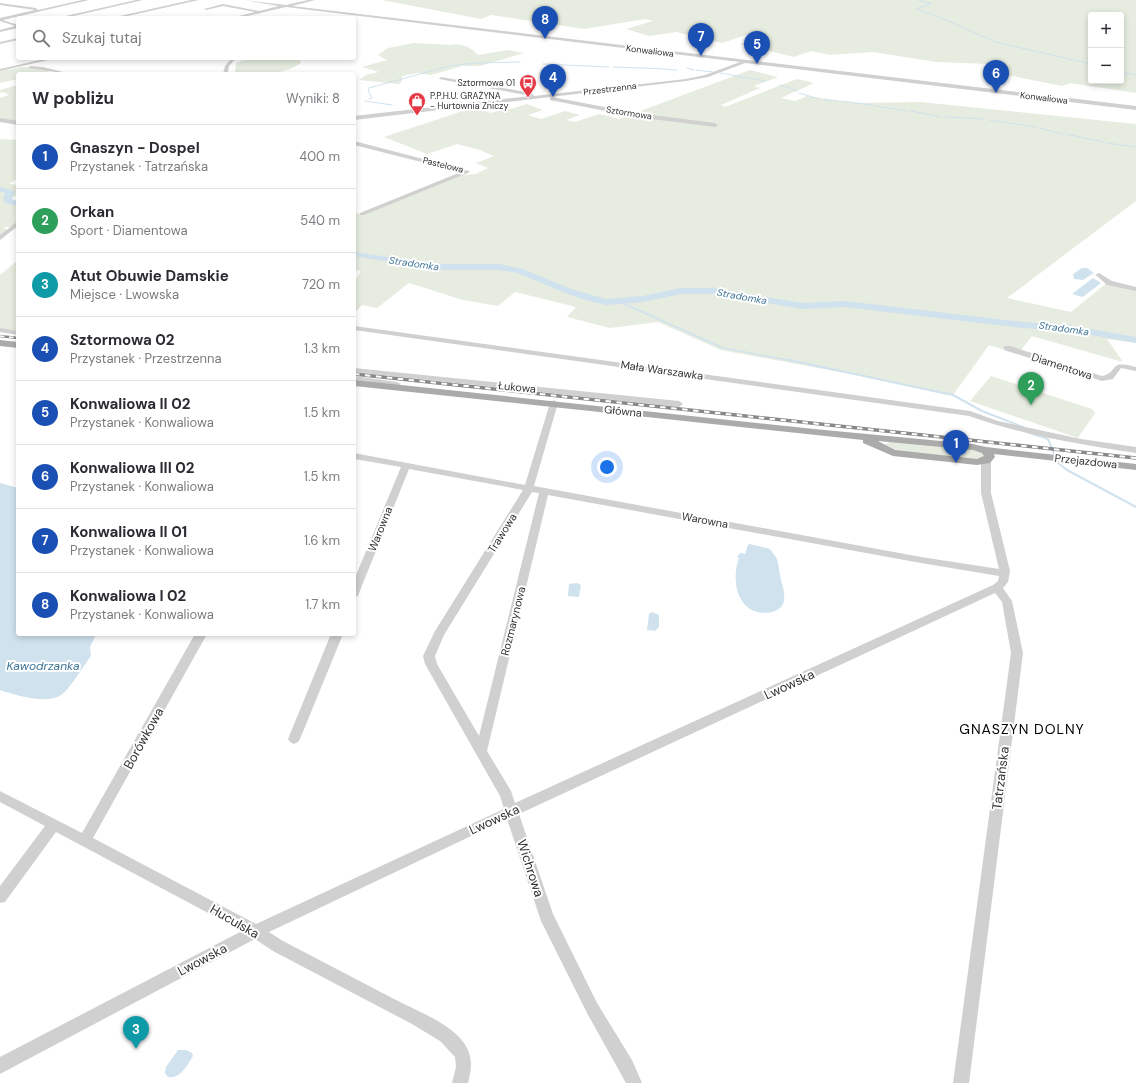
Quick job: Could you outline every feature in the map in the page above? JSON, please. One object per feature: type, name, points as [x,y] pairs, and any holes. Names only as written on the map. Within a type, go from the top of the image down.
[{"type":"main road","points":[[0,343],[16,345]]},
{"type":"main road","name":"Główna","points":[[356,380],[397,384],[433,390]]},
{"type":"main road","name":"Główna","points":[[356,380],[814,432],[973,447],[987,456]]},
{"type":"main road","name":"Główna","points":[[814,432],[862,440],[881,446],[885,450],[893,453],[972,461],[987,456]]},
{"type":"main road","points":[[881,446],[884,442],[891,439]]},
{"type":"main road","name":"Przejazdowa","points":[[987,456],[1040,456],[1136,467]]},
{"type":"street","points":[[1,19],[87,0]]},
{"type":"street","points":[[121,0],[129,3]]},
{"type":"street","points":[[68,16],[141,0]]},
{"type":"street","points":[[123,16],[197,0]]},
{"type":"street","name":"Konwaliowa","points":[[246,0],[284,6],[745,62],[1136,108]]},
{"type":"street","points":[[249,16],[284,6],[313,0]]},
{"type":"street","points":[[161,2],[172,6]]},
{"type":"street","points":[[0,4],[42,10]]},
{"type":"street","points":[[206,9],[221,5],[261,12]]},
{"type":"street","points":[[61,6],[92,16]]},
{"type":"street","points":[[1,19],[16,26]]},
{"type":"street","points":[[0,31],[16,27]]},
{"type":"street","points":[[0,42],[16,39]]},
{"type":"street","points":[[0,70],[46,60]]},
{"type":"street","points":[[225,72],[233,60]]},
{"type":"street","name":"Przestrzenna","points":[[356,118],[686,80],[706,76],[745,62]]},
{"type":"street","points":[[0,66],[6,69]]},
{"type":"street","points":[[18,66],[43,68],[60,72]]},
{"type":"street","name":"Sztormowa","points":[[441,78],[626,113],[715,125]]},
{"type":"street","points":[[0,120],[16,123]]},
{"type":"street","name":"Pastelowa","points":[[356,144],[468,172],[362,214]]},
{"type":"street","points":[[0,238],[16,225]]},
{"type":"street","points":[[1099,274],[1110,283],[1136,289]]},
{"type":"street","name":"Mała Warszawka","points":[[356,328],[970,414],[1016,428],[1081,442],[1136,450]]},
{"type":"street","points":[[0,330],[16,333]]},
{"type":"street","name":"Diamentowa","points":[[1007,348],[1102,379],[1110,378],[1119,366],[1136,369]]},
{"type":"street","name":"Łukowa","points":[[356,370],[679,404]]},
{"type":"street","name":"Trawowa","points":[[430,654],[439,634],[472,583],[529,488],[554,403]]},
{"type":"street","name":"Warowna","points":[[356,456],[921,560],[1005,573]]},
{"type":"street","points":[[985,480],[987,472],[987,456]]},
{"type":"street","points":[[972,461],[981,468],[985,480],[986,493],[1005,573],[1003,582],[997,588]]},
{"type":"street","name":"Warowna","points":[[356,588],[406,466]]},
{"type":"street","name":"Rozmarynowa","points":[[481,751],[544,491]]},
{"type":"street","name":"Lwowska","points":[[0,1066],[256,931],[512,811],[997,588]]},
{"type":"street","name":"Tatrzańska","points":[[961,1083],[1016,653],[1007,600],[997,588]]},
{"type":"street","name":"Borówkowa","points":[[84,841],[200,636]]},
{"type":"street","points":[[294,738],[336,636]]},
{"type":"street","name":"Wichrowa","points":[[430,654],[431,664],[506,795],[546,916],[592,1008],[626,1066],[634,1083]]},
{"type":"street","name":"Huculska","points":[[0,796],[256,931],[278,946],[418,1019],[458,1047],[462,1054],[464,1070],[460,1083]]},
{"type":"street","points":[[0,897],[54,825]]},
{"type":"shaded area","points":[[382,0],[1136,0],[1136,93],[1070,83],[1062,86],[1003,74],[996,66],[988,64],[936,62],[873,52],[830,55],[811,51],[794,57],[740,44],[765,35],[755,32],[722,43],[676,32],[649,36],[626,29],[653,21],[645,19],[584,29],[491,15],[481,19]]},
{"type":"shaded area","points":[[414,43],[459,44],[473,50],[478,55],[508,50],[524,53],[480,66],[462,66],[431,75],[417,73],[402,76],[402,81],[399,84],[359,80],[366,75],[379,72],[362,67],[387,60],[378,55],[388,48]]},
{"type":"shaded area","points":[[245,60],[300,60],[301,63],[279,72],[235,72],[236,63]]},
{"type":"shaded area","points":[[22,67],[51,71],[16,72],[16,79],[0,83],[0,71]]},
{"type":"shaded area","points":[[750,70],[778,77],[754,86],[760,88],[721,105],[725,107],[797,79],[814,83],[781,98],[795,101],[807,96],[855,103],[921,102],[1136,124],[1136,201],[1007,298],[1071,312],[1108,282],[1136,290],[1136,343],[1107,339],[1123,362],[1032,336],[1018,354],[989,345],[953,395],[947,395],[861,376],[721,350],[658,322],[610,328],[567,317],[576,307],[515,292],[498,306],[463,300],[409,283],[377,308],[362,305],[356,311],[356,280],[361,271],[356,270],[356,213],[362,214],[462,175],[476,174],[488,168],[476,163],[494,156],[480,150],[457,144],[427,154],[384,137],[472,108],[491,113],[527,104],[543,110],[528,115],[541,119],[565,111],[580,115],[566,120],[575,122],[599,114],[619,119]]},
{"type":"shaded area","points":[[16,86],[16,122],[0,118],[0,98],[9,95],[3,92],[0,93],[0,90]]},
{"type":"shaded area","points":[[0,139],[16,140],[16,179],[9,184],[16,185],[16,196],[10,199],[16,200],[16,224],[12,227],[4,227],[7,230],[0,235]]},
{"type":"shaded area","points":[[16,262],[16,331],[0,329],[0,275]]},
{"type":"shaded area","points":[[991,376],[1092,409],[1095,413],[1078,438],[970,401]]},
{"type":"shaded area","points":[[890,441],[981,450],[985,455],[980,459],[969,459],[898,452],[885,445]]},
{"type":"water","points":[[1082,268],[1087,268],[1094,273],[1083,280],[1074,279],[1073,274]]},
{"type":"water","points":[[1093,278],[1101,283],[1082,297],[1072,294]]},
{"type":"water","name":"Kawodrzanka","points":[[0,483],[16,487],[16,636],[95,636],[90,647],[91,656],[77,677],[61,695],[55,698],[39,699],[0,690]]},
{"type":"water","points":[[750,544],[770,549],[777,559],[784,590],[784,601],[779,609],[764,613],[754,611],[745,605],[741,599],[736,585],[736,571],[739,558],[737,557],[740,553],[745,554],[748,545]]},
{"type":"water","points":[[577,583],[581,585],[579,597],[568,596],[569,584]]},
{"type":"water","points":[[652,612],[659,615],[659,627],[655,631],[647,630],[649,614]]},
{"type":"water","points":[[178,1050],[186,1050],[192,1053],[193,1056],[186,1068],[180,1074],[168,1077],[165,1073],[166,1067]]},
{"type":"waterway","points":[[918,0],[931,3],[917,9],[944,19],[995,42],[1088,63]]},
{"type":"waterway","points":[[369,99],[372,98],[368,90],[369,88],[449,66],[476,63],[520,62]]},
{"type":"waterway","points":[[543,64],[609,67]]},
{"type":"waterway","points":[[613,67],[677,70]]},
{"type":"waterway","points":[[687,68],[694,70]]},
{"type":"waterway","points":[[696,70],[713,72]]},
{"type":"waterway","points":[[720,73],[765,81]]},
{"type":"waterway","points":[[1124,73],[1136,75]]},
{"type":"waterway","points":[[780,85],[785,87]]},
{"type":"waterway","points":[[787,87],[797,91]]},
{"type":"waterway","points":[[799,93],[819,99]]},
{"type":"waterway","points":[[824,100],[838,101]]},
{"type":"waterway","points":[[365,101],[392,105]]},
{"type":"waterway","points":[[841,101],[872,105]]},
{"type":"waterway","points":[[875,106],[907,111]]},
{"type":"waterway","points":[[911,111],[941,117]]},
{"type":"waterway","points":[[946,117],[983,119]]},
{"type":"waterway","points":[[989,120],[1036,127]]},
{"type":"waterway","points":[[1039,128],[1062,134]]},
{"type":"waterway","points":[[1066,134],[1104,142]]},
{"type":"waterway","points":[[1107,143],[1136,147]]},
{"type":"waterway","name":"Stradomka","points":[[0,189],[11,193],[7,198],[8,201],[16,203]]},
{"type":"waterway","name":"Stradomka","points":[[356,254],[437,267],[499,267],[520,271],[568,291],[606,302],[643,299],[681,291],[714,291],[802,306],[845,304],[1023,325],[1069,328],[1136,340]]},
{"type":"waterway","points":[[618,301],[723,348],[792,361]]},
{"type":"waterway","points":[[792,361],[953,395],[982,411],[1023,427]]},
{"type":"waterway","points":[[1027,432],[1048,439],[1058,463],[1067,470],[1136,507]]},
{"type":"railway","points":[[0,336],[16,338]]},
{"type":"railway","points":[[356,374],[1136,458]]},
{"type":"place","name":"Konwaliowa I 02","points":[[545,39]]},
{"type":"place","name":"Konwaliowa II 01","points":[[701,56]]},
{"type":"place","name":"Konwaliowa II 02","points":[[757,64]]},
{"type":"place","name":"Konwaliowa III 02","points":[[996,93]]},
{"type":"place","name":"Sztormowa 02","points":[[553,97]]},
{"type":"place","name":"Sztormowa 01","points":[[528,98]]},
{"type":"place","name":"P.P.H.U. GRAŻYNA - Hurtownia Zniczy","points":[[417,116]]},
{"type":"place","name":"Orkan","points":[[1031,405]]},
{"type":"place","name":"Gnaszyn - Dospel","points":[[956,463]]},
{"type":"place","name":"Atut Obuwie Damskie","points":[[136,1049]]},
{"type":"district","name":"GNASZYN DOLNY","points":[[1022,729]]}]
